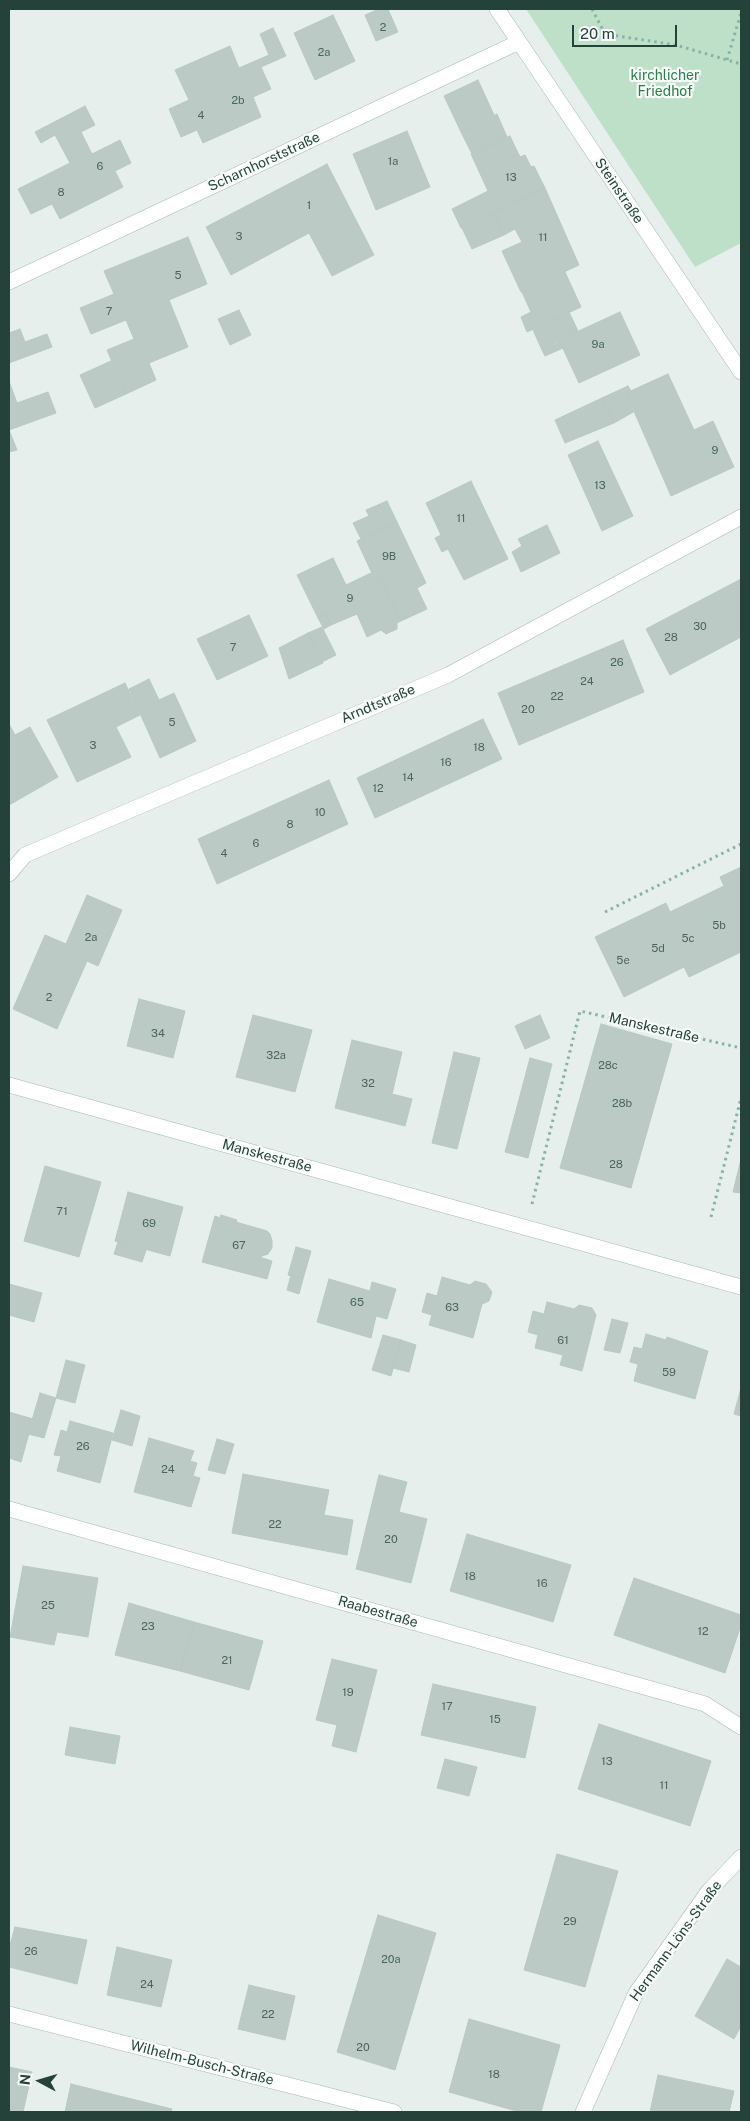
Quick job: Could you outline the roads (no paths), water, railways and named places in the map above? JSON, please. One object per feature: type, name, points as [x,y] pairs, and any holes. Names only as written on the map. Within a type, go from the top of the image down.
[{"type":"street","name":"Steinstraße","points":[[496,9],[741,372]]},
{"type":"street","name":"Scharnhorststraße","points":[[9,282],[519,42]]},
{"type":"street","name":"Arndtstraße","points":[[9,874],[26,855],[448,674],[741,517]]},
{"type":"street","name":"Manskestraße","points":[[9,1085],[741,1287]]},
{"type":"street","name":"Raabestraße","points":[[9,1509],[705,1704],[741,1727]]},
{"type":"street","name":"Hermann-Löns-Straße","points":[[583,2112],[636,1993],[708,1892],[741,1857]]},
{"type":"street","name":"Wilhelm-Busch-Straße","points":[[9,2014],[394,2112]]},
{"type":"park label","name":"kirchlicher Friedhof","points":[[665,84]]}]
